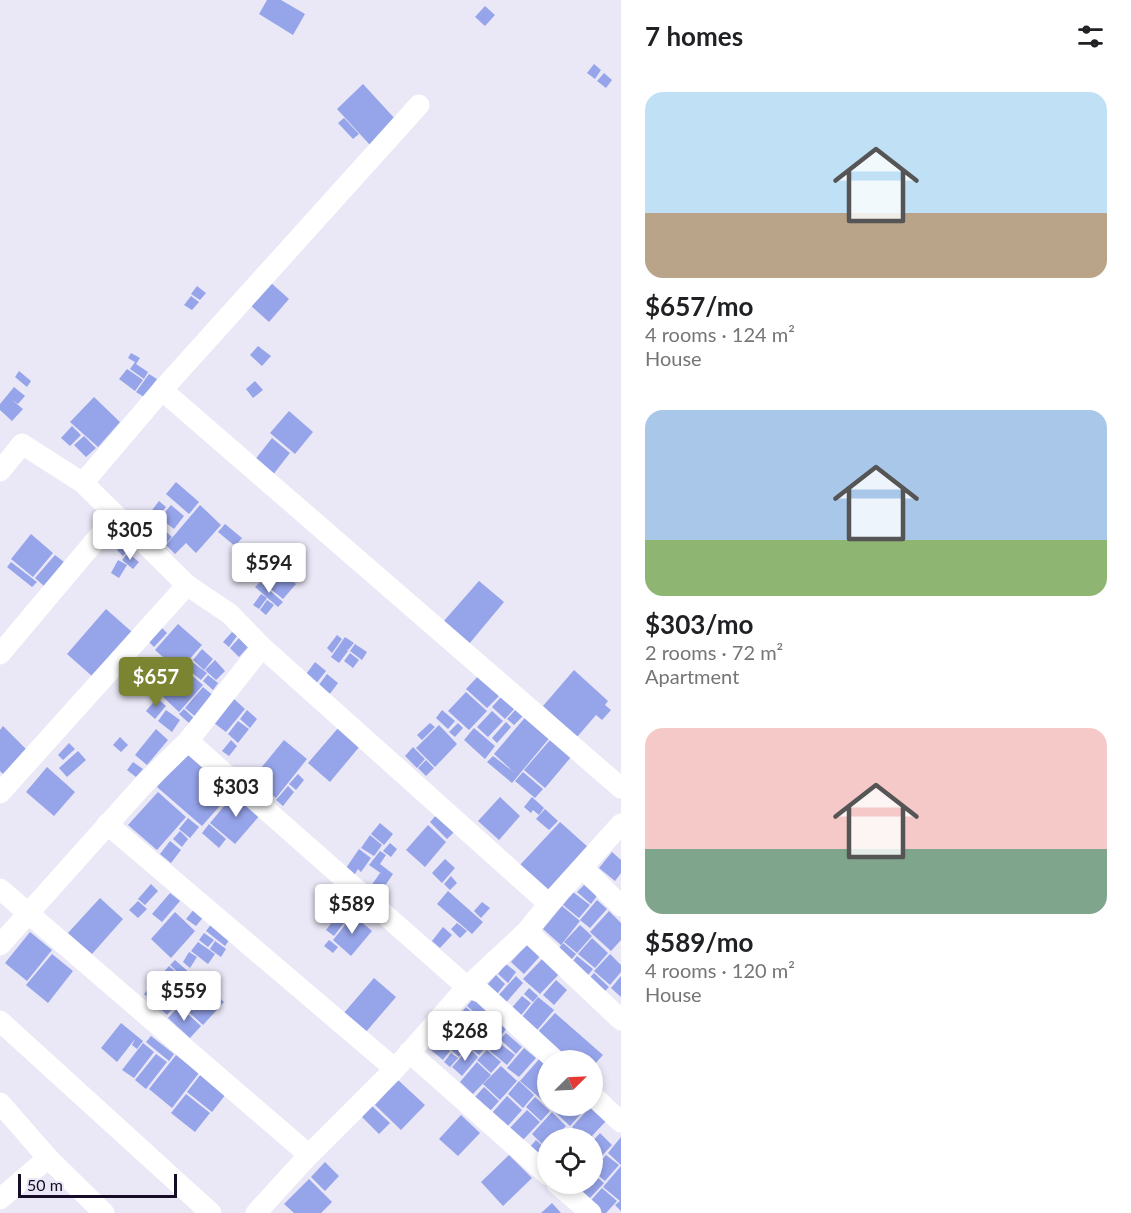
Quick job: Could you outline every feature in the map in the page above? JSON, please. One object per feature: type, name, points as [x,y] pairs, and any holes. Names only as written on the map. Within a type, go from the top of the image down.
[{"type":"street","points":[[83,483],[162,390],[419,105]]},
{"type":"street","points":[[162,390],[621,788]]},
{"type":"street","points":[[0,471],[22,444],[83,483],[188,585],[230,615],[262,647],[549,903]]},
{"type":"street","points":[[0,654],[116,516]]},
{"type":"street","points":[[0,793],[188,585]]},
{"type":"street","points":[[0,945],[107,824],[188,741],[262,647]]},
{"type":"street","points":[[188,741],[467,987],[482,993],[544,1050]]},
{"type":"street","points":[[107,824],[395,1069]]},
{"type":"street","points":[[256,1213],[309,1155],[395,1069],[467,987],[527,931],[549,903],[621,824]]},
{"type":"street","points":[[583,868],[621,906]]},
{"type":"street","points":[[0,889],[309,1155]]},
{"type":"street","points":[[527,931],[621,1020]]},
{"type":"street","points":[[0,1021],[211,1213]]},
{"type":"street","points":[[409,1052],[537,1165]]},
{"type":"street","points":[[0,1103],[48,1158],[104,1213]]},
{"type":"street","points":[[603,1105],[621,1122]]},
{"type":"street","points":[[0,1199],[48,1158]]},
{"type":"street","points":[[569,1194],[591,1213]]},
{"type":"building","points":[[267,0],[281,0],[305,14],[293,35],[259,14]]},
{"type":"building","points":[[485,6],[495,15],[485,26],[475,17]]},
{"type":"building","points":[[594,64],[601,70],[595,79],[587,73]]},
{"type":"building","points":[[604,73],[612,80],[606,88],[597,81]]},
{"type":"building","points":[[363,84],[397,121],[370,145],[337,109]]},
{"type":"building","points":[[344,118],[359,134],[353,139],[338,123]]},
{"type":"building","points":[[270,282],[289,299],[269,322],[250,305]]},
{"type":"building","points":[[197,286],[206,293],[200,300],[191,294]]},
{"type":"building","points":[[191,296],[199,302],[192,310],[184,305]]},
{"type":"building","points":[[258,346],[271,356],[262,366],[250,355]]},
{"type":"building","points":[[131,353],[140,358],[136,364],[148,372],[144,379],[130,369],[135,362],[128,358]]},
{"type":"building","points":[[127,369],[143,380],[135,391],[119,379]]},
{"type":"building","points":[[19,371],[31,381],[27,387],[15,377]]},
{"type":"building","points":[[149,374],[157,379],[144,397],[136,392]]},
{"type":"building","points":[[255,381],[263,390],[253,398],[246,389]]},
{"type":"building","points":[[14,387],[25,396],[18,404],[12,400],[23,409],[12,421],[0,410],[0,404]]},
{"type":"building","points":[[94,397],[120,422],[98,447],[70,422]]},
{"type":"building","points":[[289,411],[313,432],[295,454],[270,433]]},
{"type":"building","points":[[72,426],[81,435],[70,446],[61,438]]},
{"type":"building","points":[[84,436],[96,448],[86,457],[74,445]]},
{"type":"building","points":[[272,438],[290,453],[272,476],[254,461]]},
{"type":"building","points":[[176,482],[199,502],[189,514],[166,494]]},
{"type":"building","points":[[159,501],[166,507],[146,531],[140,526]]},
{"type":"building","points":[[171,505],[184,516],[174,529],[160,518]]},
{"type":"building","points":[[200,505],[221,525],[196,553],[186,543],[175,554],[166,545]]},
{"type":"building","points":[[225,524],[242,538],[235,546],[218,532]]},
{"type":"building","points":[[156,525],[162,530],[155,539],[149,533]]},
{"type":"building","points":[[164,530],[172,537],[164,546],[156,540]]},
{"type":"building","points":[[31,534],[53,553],[33,577],[11,559]]},
{"type":"building","points":[[124,541],[131,546],[123,556],[117,550]]},
{"type":"building","points":[[128,553],[139,562],[133,569],[122,560]]},
{"type":"building","points":[[55,555],[64,562],[44,586],[35,578]]},
{"type":"building","points":[[284,559],[296,569],[290,576],[278,566]]},
{"type":"building","points":[[118,560],[127,565],[119,578],[111,573]]},
{"type":"building","points":[[11,562],[37,582],[32,587],[7,567]]},
{"type":"building","points":[[274,566],[296,584],[283,599],[262,582]]},
{"type":"building","points":[[479,581],[504,602],[469,644],[443,622]]},
{"type":"building","points":[[260,582],[283,602],[278,607],[255,587]]},
{"type":"building","points":[[261,594],[267,598],[259,609],[253,605]]},
{"type":"building","points":[[267,600],[274,605],[266,615],[260,610]]},
{"type":"building","points":[[106,609],[132,632],[93,677],[67,654]]},
{"type":"building","points":[[178,624],[202,645],[179,671],[155,650]]},
{"type":"building","points":[[159,625],[167,633],[154,647],[146,639]]},
{"type":"building","points":[[232,632],[237,636],[229,647],[223,642]]},
{"type":"building","points":[[337,635],[342,639],[332,653],[327,648]]},
{"type":"building","points":[[240,637],[249,646],[239,657],[230,648]]},
{"type":"building","points":[[345,637],[354,643],[348,650],[346,649],[348,651],[339,663],[331,657]]},
{"type":"building","points":[[355,644],[367,652],[362,660],[350,651]]},
{"type":"building","points":[[202,649],[213,659],[204,670],[193,660]]},
{"type":"building","points":[[350,653],[359,660],[353,668],[344,661]]},
{"type":"building","points":[[215,660],[225,671],[216,680],[205,670]]},
{"type":"building","points":[[191,661],[207,673],[201,680],[186,668]]},
{"type":"building","points":[[315,662],[326,671],[315,685],[304,677]]},
{"type":"building","points":[[186,670],[203,685],[179,712],[163,697]]},
{"type":"building","points":[[574,670],[608,701],[605,705],[611,710],[602,720],[596,715],[577,737],[543,706]]},
{"type":"building","points":[[481,673],[502,693],[487,708],[466,689]]},
{"type":"building","points":[[327,674],[338,683],[329,695],[318,686]]},
{"type":"building","points":[[208,675],[218,683],[213,690],[203,681]]},
{"type":"building","points":[[203,687],[215,697],[197,718],[185,708]]},
{"type":"building","points":[[466,692],[487,711],[469,730],[448,711]]},
{"type":"building","points":[[502,696],[515,708],[505,719],[492,707]]},
{"type":"building","points":[[157,698],[166,706],[155,719],[146,711]]},
{"type":"building","points":[[234,699],[245,709],[226,732],[214,723]]},
{"type":"building","points":[[517,708],[524,715],[514,725],[507,719]]},
{"type":"building","points":[[184,709],[195,719],[190,724],[179,714]]},
{"type":"building","points":[[166,710],[180,720],[172,732],[158,721]]},
{"type":"building","points":[[247,710],[257,719],[250,728],[240,719]]},
{"type":"building","points":[[442,710],[455,721],[448,729],[436,718]]},
{"type":"building","points":[[492,711],[503,721],[488,737],[477,727]]},
{"type":"building","points":[[528,714],[552,735],[512,783],[487,762],[493,756],[515,773],[494,754]]},
{"type":"building","points":[[238,721],[249,729],[238,743],[228,734]]},
{"type":"building","points":[[506,722],[511,727],[497,743],[492,738]]},
{"type":"building","points":[[430,723],[435,727],[422,740],[417,735]]},
{"type":"building","points":[[458,723],[463,728],[455,737],[449,732]]},
{"type":"building","points":[[439,725],[457,744],[435,767],[416,748]]},
{"type":"building","points":[[3,726],[28,751],[5,776],[0,771],[0,730]]},
{"type":"building","points":[[339,727],[360,746],[330,782],[308,763]]},
{"type":"building","points":[[474,728],[495,746],[485,759],[464,740]]},
{"type":"building","points":[[156,729],[168,740],[147,765],[135,755]]},
{"type":"building","points":[[120,737],[128,745],[121,752],[113,745]]},
{"type":"building","points":[[231,740],[237,746],[229,756],[222,751]]},
{"type":"building","points":[[284,740],[307,759],[276,798],[252,779]]},
{"type":"building","points":[[550,740],[571,757],[545,788],[524,770]]},
{"type":"building","points":[[69,743],[75,749],[63,760],[58,755]]},
{"type":"building","points":[[413,747],[425,759],[417,768],[405,756]]},
{"type":"building","points":[[78,751],[86,760],[67,777],[59,768]]},
{"type":"building","points":[[187,752],[232,792],[202,826],[157,787]]},
{"type":"building","points":[[426,760],[434,768],[426,776],[418,768]]},
{"type":"building","points":[[133,762],[143,769],[136,777],[127,770]]},
{"type":"building","points":[[47,767],[75,792],[54,816],[26,792]]},
{"type":"building","points":[[523,772],[543,789],[535,798],[515,781]]},
{"type":"building","points":[[298,774],[304,780],[296,790],[289,784]]},
{"type":"building","points":[[288,786],[294,792],[283,806],[276,800]]},
{"type":"building","points":[[158,792],[186,817],[157,850],[128,825]]},
{"type":"building","points":[[236,792],[261,814],[235,844],[210,823]]},
{"type":"building","points":[[500,797],[520,816],[499,840],[478,821]]},
{"type":"building","points":[[532,797],[544,808],[539,815],[533,810],[531,813],[524,807]]},
{"type":"building","points":[[545,809],[558,821],[549,830],[536,819]]},
{"type":"building","points":[[439,812],[457,829],[447,839],[430,822]]},
{"type":"building","points":[[188,818],[199,827],[190,838],[179,829]]},
{"type":"building","points":[[560,822],[589,848],[549,892],[520,865]]},
{"type":"building","points":[[380,823],[393,834],[384,845],[371,834]]},
{"type":"building","points":[[209,824],[226,839],[219,848],[202,833]]},
{"type":"building","points":[[428,825],[446,842],[425,867],[406,850]]},
{"type":"building","points":[[180,831],[188,839],[182,847],[173,839]]},
{"type":"building","points":[[370,835],[382,845],[374,856],[361,848]]},
{"type":"building","points":[[170,841],[181,850],[171,863],[160,854]]},
{"type":"building","points":[[390,843],[397,849],[391,857],[383,851]]},
{"type":"building","points":[[359,849],[371,858],[361,872],[358,869],[353,877],[344,871]]},
{"type":"building","points":[[380,851],[386,855],[380,864],[393,874],[380,893],[371,886],[380,873],[382,874],[369,865]]},
{"type":"building","points":[[612,852],[621,860],[621,873],[615,881],[599,868]]},
{"type":"building","points":[[445,859],[455,868],[442,883],[432,873]]},
{"type":"building","points":[[451,876],[457,883],[450,890],[444,884]]},
{"type":"building","points":[[151,884],[158,891],[145,905],[138,899]]},
{"type":"building","points":[[584,885],[597,896],[591,904],[577,892]]},
{"type":"building","points":[[448,891],[483,922],[472,934],[437,904]]},
{"type":"building","points":[[573,892],[590,905],[579,918],[563,905]]},
{"type":"building","points":[[170,893],[180,901],[162,922],[152,914]]},
{"type":"building","points":[[100,898],[123,919],[92,954],[68,933]]},
{"type":"building","points":[[597,900],[607,909],[590,928],[580,920]]},
{"type":"building","points":[[138,901],[147,909],[138,918],[129,910]]},
{"type":"building","points":[[324,901],[335,910],[327,920],[316,911]]},
{"type":"building","points":[[482,902],[490,908],[481,918],[474,911]]},
{"type":"building","points":[[562,906],[580,921],[561,945],[543,929]]},
{"type":"building","points":[[195,908],[205,915],[196,926],[186,919]]},
{"type":"building","points":[[342,909],[350,915],[334,936],[326,930]]},
{"type":"building","points":[[609,911],[621,923],[621,940],[611,951],[590,932]]},
{"type":"building","points":[[175,912],[195,931],[171,958],[151,939]]},
{"type":"building","points":[[353,915],[372,931],[351,956],[333,940]]},
{"type":"building","points":[[213,922],[232,936],[225,946],[206,931]]},
{"type":"building","points":[[457,923],[467,931],[460,938],[451,929]]},
{"type":"building","points":[[580,925],[592,936],[577,953],[564,942]]},
{"type":"building","points":[[443,927],[452,935],[440,948],[432,941]]},
{"type":"building","points":[[30,932],[52,950],[27,981],[5,963]]},
{"type":"building","points":[[204,933],[214,940],[208,947],[199,940]]},
{"type":"building","points":[[592,938],[608,953],[595,968],[578,954]]},
{"type":"building","points":[[329,940],[338,947],[333,953],[324,946]]},
{"type":"building","points":[[215,941],[226,949],[221,957],[210,949]]},
{"type":"building","points":[[198,942],[215,954],[208,964],[191,951]]},
{"type":"building","points":[[529,942],[542,954],[524,974],[511,962]]},
{"type":"building","points":[[563,943],[576,954],[567,965],[554,954]]},
{"type":"building","points":[[189,952],[197,957],[190,968],[183,962]]},
{"type":"building","points":[[52,954],[73,971],[48,1003],[26,985]]},
{"type":"building","points":[[610,954],[621,965],[621,972],[610,985],[594,971]]},
{"type":"building","points":[[545,956],[561,972],[540,994],[523,979]]},
{"type":"building","points":[[577,956],[593,969],[584,980],[568,967]]},
{"type":"building","points":[[175,960],[191,974],[186,980],[170,965]]},
{"type":"building","points":[[506,964],[516,972],[508,983],[498,974]]},
{"type":"building","points":[[169,966],[192,986],[167,1015],[144,994]]},
{"type":"building","points":[[594,973],[609,987],[600,996],[586,982]]},
{"type":"building","points":[[496,975],[505,984],[497,994],[487,985]]},
{"type":"building","points":[[516,976],[523,983],[504,1005],[496,998]]},
{"type":"building","points":[[621,976],[621,997],[611,988]]},
{"type":"building","points":[[374,978],[396,997],[365,1033],[343,1014]]},
{"type":"building","points":[[556,980],[567,990],[554,1005],[543,995]]},
{"type":"building","points":[[201,981],[224,1002],[203,1025],[181,1005]]},
{"type":"building","points":[[529,988],[538,996],[533,1002],[524,994]]},
{"type":"building","points":[[477,994],[496,1010],[486,1022],[467,1006]]},
{"type":"building","points":[[522,996],[531,1003],[518,1019],[509,1011]]},
{"type":"building","points":[[538,997],[554,1010],[533,1035],[518,1022]]},
{"type":"building","points":[[179,1006],[201,1026],[190,1038],[168,1018]]},
{"type":"building","points":[[466,1007],[484,1023],[473,1036],[454,1021]]},
{"type":"building","points":[[495,1012],[510,1024],[500,1037],[485,1025]]},
{"type":"building","points":[[555,1013],[597,1050],[552,1050],[535,1035]]},
{"type":"building","points":[[121,1023],[143,1041],[137,1049],[132,1045],[135,1039],[117,1062],[101,1048]]},
{"type":"building","points":[[453,1024],[471,1039],[466,1046],[447,1031]]},
{"type":"building","points":[[484,1027],[497,1038],[488,1049],[475,1038]]},
{"type":"building","points":[[446,1032],[455,1040],[448,1049],[439,1041]]},
{"type":"building","points":[[506,1033],[522,1047],[516,1054],[500,1039]]},
{"type":"building","points":[[151,1036],[174,1054],[169,1061],[146,1042]]},
{"type":"building","points":[[474,1039],[485,1048],[479,1055],[468,1046]]},
{"type":"building","points":[[458,1040],[467,1048],[459,1057],[450,1049]]},
{"type":"building","points":[[437,1042],[450,1051],[443,1060],[431,1050]]},
{"type":"building","points":[[498,1042],[515,1055],[507,1065],[490,1051]]},
{"type":"building","points":[[143,1043],[154,1052],[134,1078],[122,1070]]},
{"type":"building","points":[[469,1048],[478,1057],[462,1076],[452,1067]]},
{"type":"building","points":[[524,1048],[536,1058],[519,1077],[507,1068]]},
{"type":"building","points":[[487,1050],[501,1062],[491,1073],[477,1060]]},
{"type":"building","points":[[451,1053],[458,1058],[450,1067],[444,1062]]},
{"type":"building","points":[[156,1054],[167,1062],[146,1089],[135,1080]]},
{"type":"building","points":[[176,1055],[199,1073],[172,1108],[149,1089]]},
{"type":"building","points":[[537,1061],[537,1096],[520,1081]]},
{"type":"building","points":[[477,1062],[491,1075],[473,1094],[460,1082]]},
{"type":"building","points":[[501,1066],[517,1081],[500,1100],[483,1084]]},
{"type":"building","points":[[201,1074],[226,1094],[212,1112],[187,1092]]},
{"type":"building","points":[[398,1080],[425,1105],[401,1130],[375,1105]]},
{"type":"building","points":[[519,1081],[534,1095],[523,1108],[508,1094]]},
{"type":"building","points":[[484,1087],[499,1101],[490,1111],[475,1097]]},
{"type":"building","points":[[186,1094],[210,1113],[195,1132],[171,1113]]},
{"type":"building","points":[[507,1096],[522,1110],[507,1127],[492,1113]]},
{"type":"building","points":[[535,1097],[537,1116],[546,1116],[541,1121],[526,1107]]},
{"type":"building","points":[[372,1106],[390,1123],[379,1134],[362,1117]]},
{"type":"building","points":[[527,1110],[540,1122],[521,1142],[508,1130]]},
{"type":"building","points":[[461,1115],[480,1133],[458,1156],[439,1139]]},
{"type":"building","points":[[603,1115],[608,1119],[599,1128],[572,1127],[582,1116]]},
{"type":"building","points":[[548,1116],[556,1116],[566,1126],[564,1128],[537,1128]]},
{"type":"building","points":[[559,1116],[579,1116],[570,1126]]},
{"type":"building","points":[[537,1128],[537,1139],[532,1134]]},
{"type":"building","points":[[603,1136],[612,1145],[603,1155]]},
{"type":"building","points":[[621,1137],[621,1165],[608,1153]]},
{"type":"building","points":[[536,1140],[537,1141],[537,1156],[528,1149]]},
{"type":"building","points":[[509,1155],[532,1178],[503,1206],[481,1182]]},
{"type":"building","points":[[606,1155],[619,1165],[605,1181],[603,1179],[603,1159]]},
{"type":"building","points":[[325,1162],[339,1176],[325,1191],[311,1177]]},
{"type":"building","points":[[621,1166],[621,1211],[615,1205],[620,1201],[603,1187]]},
{"type":"building","points":[[309,1179],[332,1202],[321,1213],[294,1213],[284,1204]]},
{"type":"building","points":[[603,1189],[617,1201],[606,1213],[592,1213],[585,1207],[597,1194],[603,1194]]},
{"type":"building","points":[[552,1203],[561,1213],[541,1213]]}]
